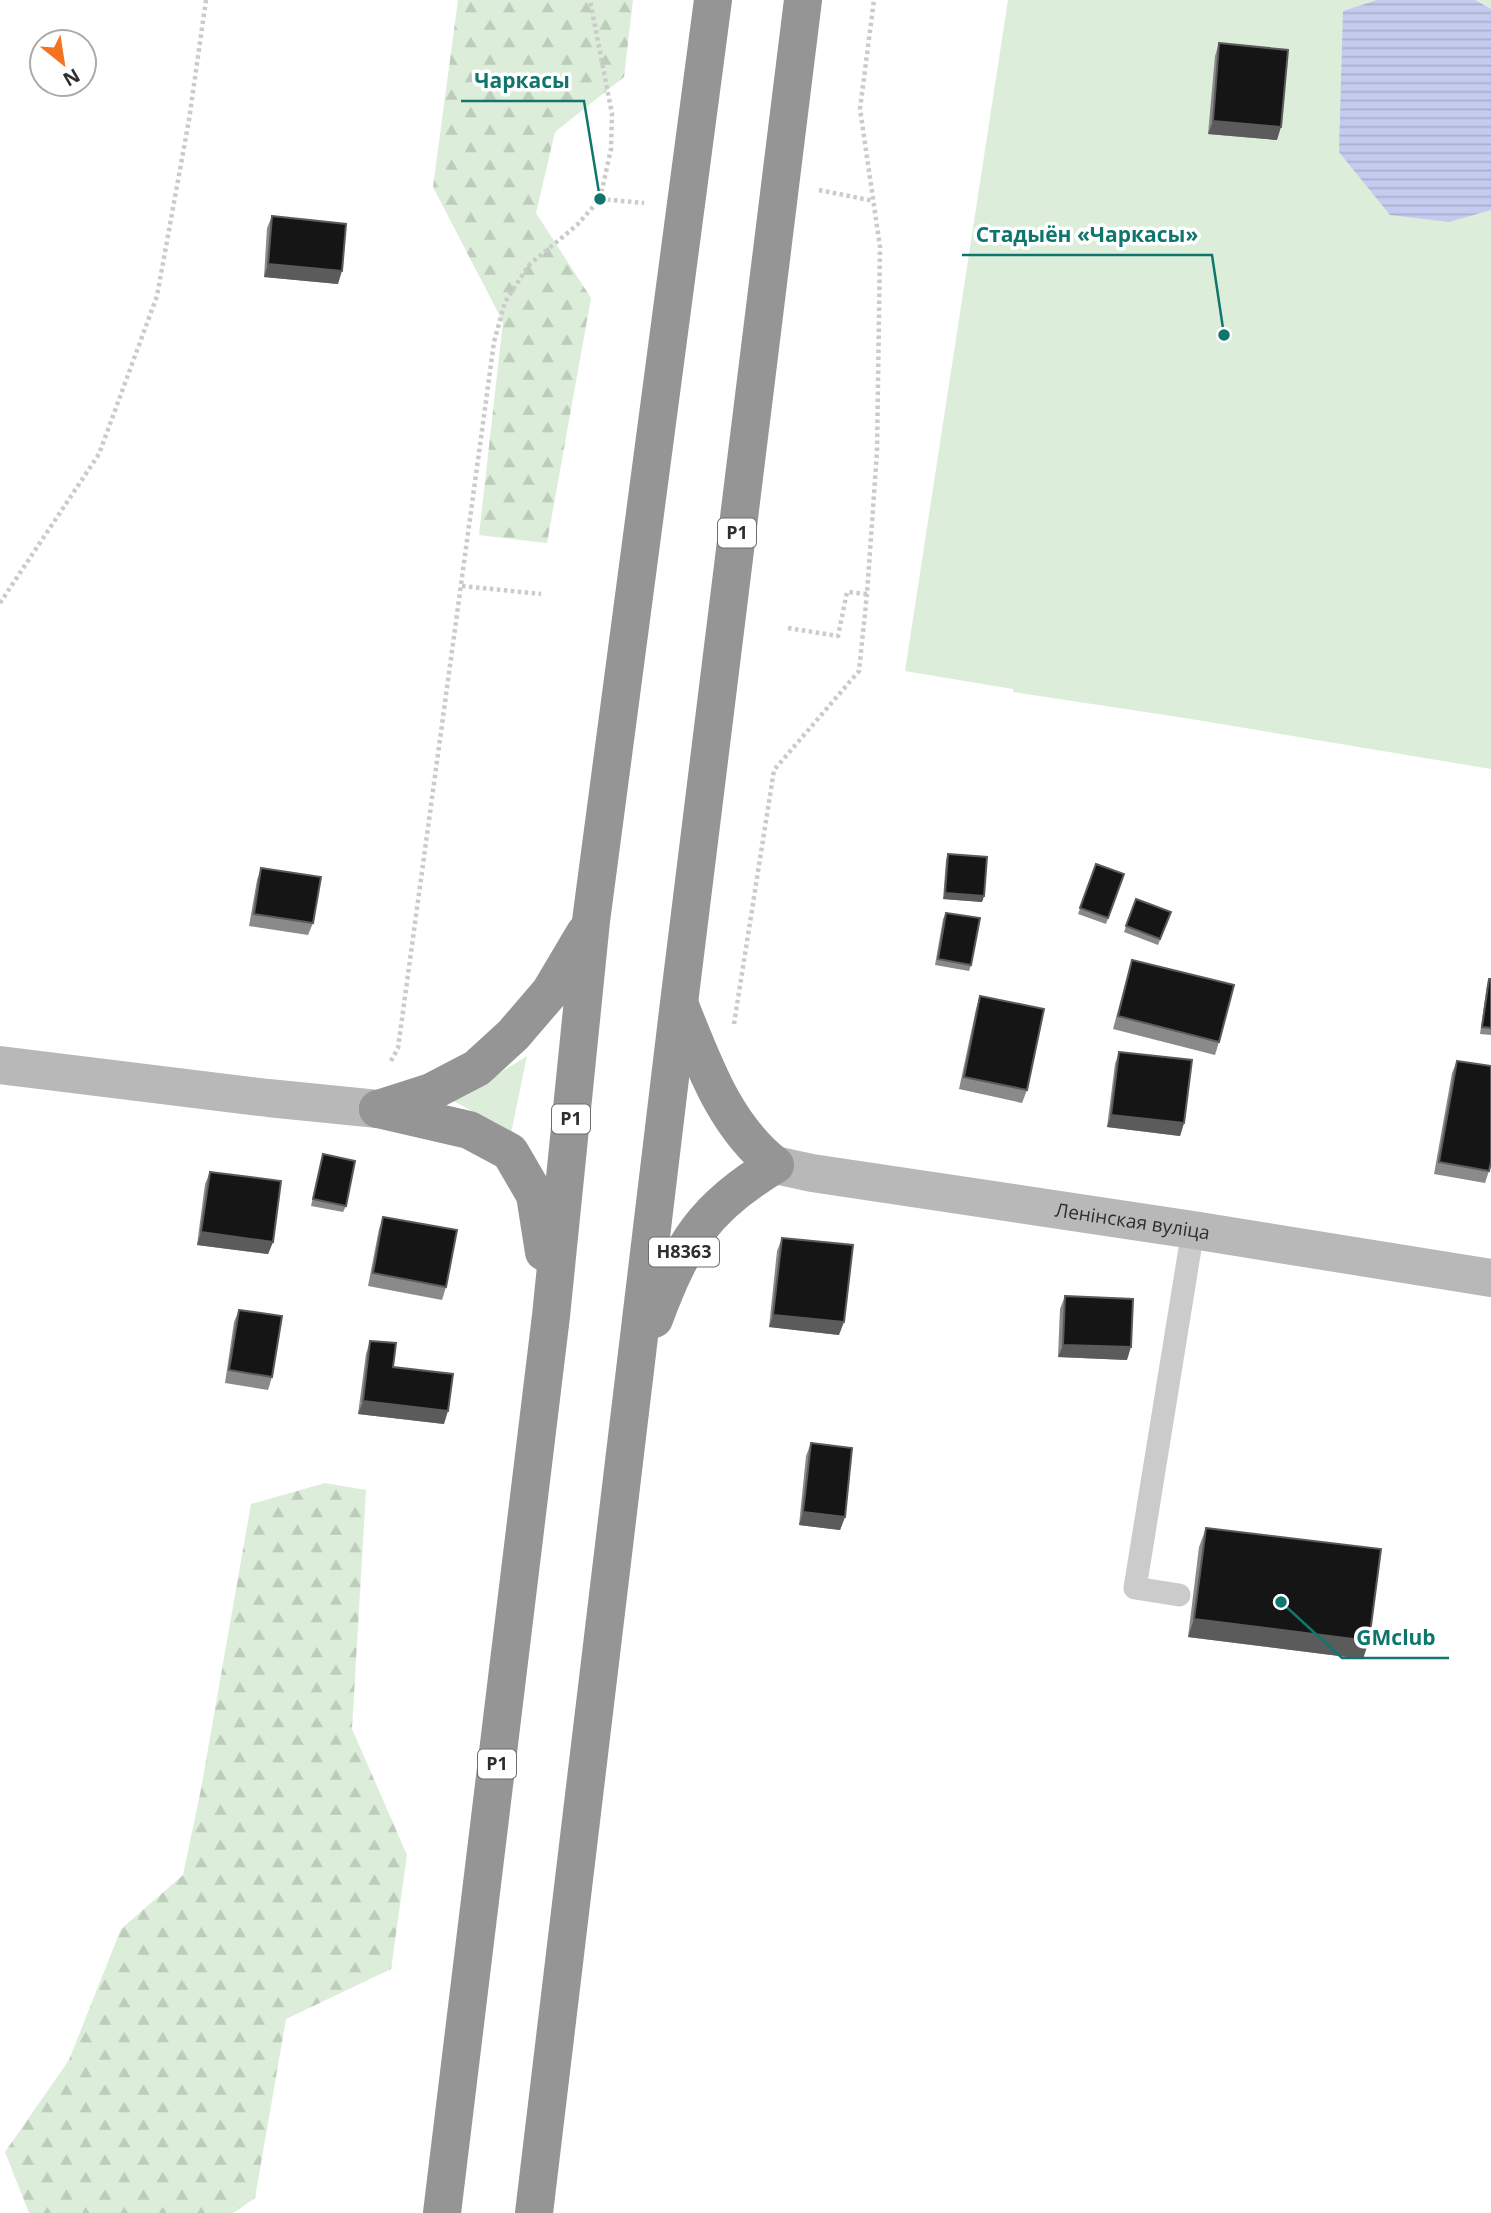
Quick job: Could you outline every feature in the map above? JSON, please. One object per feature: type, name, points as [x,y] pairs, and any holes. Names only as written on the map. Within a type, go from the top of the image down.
[{"type":"highway","name":"Р1","points":[[442,2213],[551,1316],[591,921],[713,0]]},
{"type":"highway","name":"Р1","points":[[534,2213],[634,1369],[803,0]]},
{"type":"highway","points":[[379,1110],[431,1092],[477,1068],[513,1035],[550,992],[591,921]]},
{"type":"highway","points":[[679,1003],[706,1072],[724,1107],[758,1152],[775,1166]]},
{"type":"highway","points":[[379,1110],[469,1130],[510,1152],[535,1195],[551,1316]]},
{"type":"highway","name":"Н8363","points":[[634,1369],[678,1260],[700,1225],[747,1182],[775,1166]]},
{"type":"street","points":[[0,1065],[379,1110]]},
{"type":"street","name":"Ленінская вуліца","points":[[775,1166],[1491,1279]]},
{"type":"lane","points":[[1179,1595],[1135,1588],[1193,1230]]},
{"type":"path","points":[[0,603],[99,454],[157,296],[206,0]]},
{"type":"path","points":[[388,1067],[398,1048],[494,342],[505,302],[529,265],[577,225],[600,199],[611,149],[612,114],[590,0]]},
{"type":"path","points":[[734,1025],[774,770],[859,671],[877,452],[880,247],[860,109],[874,0]]},
{"type":"path","points":[[780,182],[874,201]]},
{"type":"path","points":[[461,586],[541,594]]},
{"type":"path","points":[[788,628],[838,636],[847,592],[867,594]]},
{"type":"green space","points":[[458,0],[633,0],[624,77],[555,132],[536,213],[591,298],[547,543],[479,535],[503,322],[433,187]]},
{"type":"green space","points":[[1008,0],[1491,0],[1491,769],[1013,692],[1013,689],[905,671]]},
{"type":"green space","points":[[527,1056],[511,1133],[454,1101]]},
{"type":"green space","points":[[325,1483],[366,1490],[352,1729],[407,1855],[391,1969],[286,2019],[255,2198],[233,2213],[29,2213],[5,2152],[69,2060],[121,1929],[183,1875],[201,1789],[251,1504]]},
{"type":"water","points":[[1377,0],[1475,0],[1491,9],[1491,210],[1449,222],[1390,215],[1339,152],[1343,11]]},
{"type":"building","points":[[1219,43],[1288,50],[1281,127],[1213,121]]},
{"type":"building","points":[[272,216],[346,224],[342,271],[268,264]]},
{"type":"building","points":[[948,854],[987,857],[984,896],[945,893]]},
{"type":"building","points":[[1096,864],[1124,874],[1108,918],[1080,908]]},
{"type":"building","points":[[261,868],[321,877],[313,923],[254,914]]},
{"type":"building","points":[[1136,899],[1171,912],[1160,939],[1126,926]]},
{"type":"building","points":[[946,913],[980,918],[971,965],[938,959]]},
{"type":"building","points":[[1132,960],[1234,985],[1219,1042],[1118,1016]]},
{"type":"building","points":[[1491,979],[1491,1028],[1482,1027]]},
{"type":"building","points":[[980,996],[1044,1009],[1027,1090],[964,1077]]},
{"type":"building","points":[[1119,1052],[1192,1060],[1184,1123],[1111,1115]]},
{"type":"building","points":[[1457,1061],[1491,1066],[1489,1171],[1439,1162]]},
{"type":"building","points":[[323,1154],[355,1161],[346,1206],[313,1199]]},
{"type":"building","points":[[210,1172],[281,1181],[273,1242],[201,1232]]},
{"type":"building","points":[[383,1217],[457,1230],[446,1287],[373,1273]]},
{"type":"building","points":[[782,1238],[853,1245],[844,1322],[773,1315]]},
{"type":"building","points":[[1065,1296],[1133,1299],[1131,1347],[1063,1345]]},
{"type":"building","points":[[239,1310],[282,1316],[272,1377],[229,1370]]},
{"type":"building","points":[[370,1341],[396,1343],[393,1367],[453,1374],[448,1411],[363,1401]]},
{"type":"building","points":[[811,1443],[852,1448],[845,1517],[803,1512]]},
{"type":"building","points":[[1206,1528],[1381,1549],[1369,1641],[1194,1619]]},
{"type":"place","name":"Чаркасы","points":[[600,199]]},
{"type":"place","name":"Стадыён «Чаркасы»","points":[[1224,335]]},
{"type":"place","name":"GMclub","points":[[1281,1602]]}]
